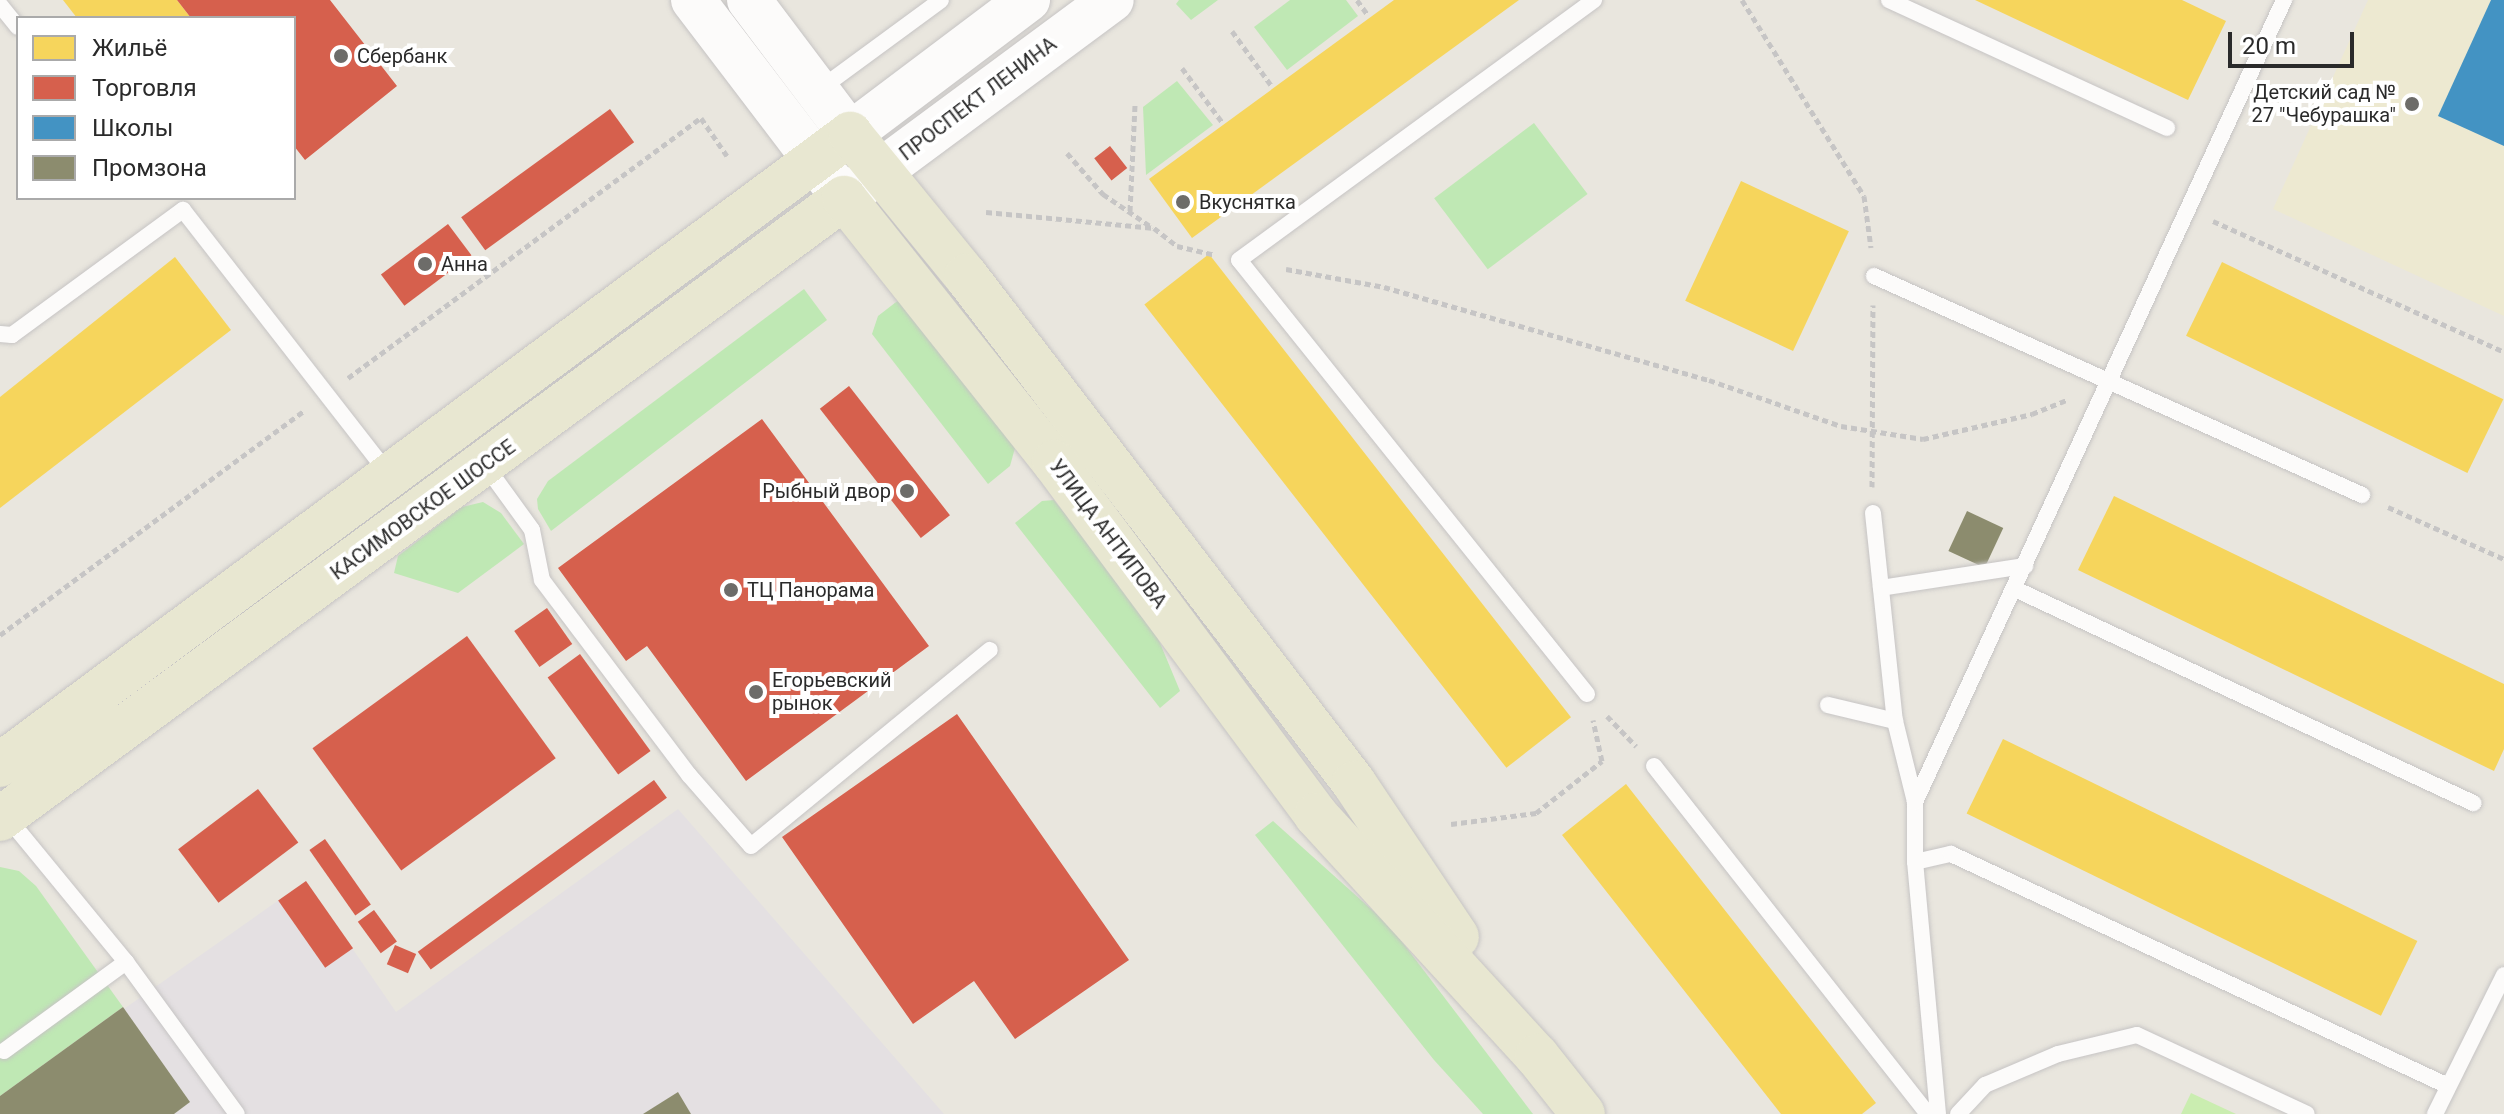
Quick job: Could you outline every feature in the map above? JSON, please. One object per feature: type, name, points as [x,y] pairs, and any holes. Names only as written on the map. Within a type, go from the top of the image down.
[{"type":"main road","name":"УЛИЦА АНТИПОВА","points":[[693,0],[814,161],[1054,462],[1316,815],[1537,1056],[1583,1114]]},
{"type":"main road","name":"УЛИЦА АНТИПОВА","points":[[749,0],[1354,783],[1537,1056]]},
{"type":"main road","points":[[0,765],[1028,0]]},
{"type":"main road","name":"ПРОСПЕКТ ЛЕНИНА","points":[[844,198],[1112,0]]},
{"type":"main road","name":"КАСИМОВСКОЕ ШОССЕ","points":[[2,814],[485,465],[844,198]]},
{"type":"lane","points":[[817,91],[941,0]]},
{"type":"lane","points":[[1587,694],[1239,260],[1594,0]]},
{"type":"lane","points":[[1889,0],[2167,128]]},
{"type":"lane","points":[[1915,802],[2284,0]]},
{"type":"lane","points":[[0,5],[16,25]]},
{"type":"lane","points":[[0,334],[12,335],[183,210],[390,476]]},
{"type":"lane","points":[[1874,276],[2362,495]]},
{"type":"lane","points":[[485,465],[532,530],[542,580],[689,775],[751,846],[990,650]]},
{"type":"lane","points":[[1873,513],[1895,721],[1915,802],[1915,862],[1938,1114]]},
{"type":"lane","points":[[1881,588],[2025,566]]},
{"type":"lane","points":[[2015,589],[2473,803]]},
{"type":"lane","points":[[1828,705],[1895,721]]},
{"type":"lane","points":[[1654,766],[1928,1114]]},
{"type":"lane","points":[[2,814],[126,962],[237,1114]]},
{"type":"lane","points":[[1915,862],[1951,854],[2448,1086]]},
{"type":"lane","points":[[4,1051],[126,962]]},
{"type":"lane","points":[[2435,1114],[2504,975]]},
{"type":"lane","points":[[1958,1114],[1985,1085],[2058,1054],[2137,1035],[2307,1114]]},
{"type":"path","points":[[1357,0],[1367,14]]},
{"type":"path","points":[[1742,0],[1864,196],[1874,276],[1873,513]]},
{"type":"path","points":[[1232,31],[1271,85]]},
{"type":"path","points":[[1182,68],[1222,122]]},
{"type":"path","points":[[1130,212],[1135,103]]},
{"type":"path","points":[[701,118],[727,156]]},
{"type":"path","points":[[1067,153],[1103,194],[1177,246],[1384,287],[1872,431],[1923,439],[2032,414],[2109,384]]},
{"type":"path","points":[[2188,210],[2504,352]]},
{"type":"path","points":[[986,212],[1154,228]]},
{"type":"path","points":[[2362,495],[2504,559]]},
{"type":"path","points":[[1587,694],[1654,766]]},
{"type":"path","points":[[1451,824],[1536,813],[1602,761],[1587,694]]},
{"type":"shaded area","name":"Детский сад № 27 \"Чебурашка\"","points":[[2368,0],[2504,0],[2504,316],[2273,209]]},
{"type":"shaded area","points":[[678,809],[944,1114],[0,1114],[0,1096],[306,881],[396,1012]]},
{"type":"green space","points":[[1179,0],[1218,0],[1191,20],[1176,4]]},
{"type":"green space","points":[[1290,0],[1346,0],[1358,16],[1287,70],[1254,27]]},
{"type":"green space","points":[[1177,81],[1213,125],[1146,175],[1143,107]]},
{"type":"green space","points":[[1534,123],[1588,194],[1488,269],[1434,198]]},
{"type":"green space","points":[[804,289],[827,320],[551,531],[538,509],[537,499],[548,481]]},
{"type":"green space","points":[[900,299],[1015,448],[1010,466],[988,484],[872,334],[878,316]]},
{"type":"green space","points":[[1054,500],[1150,619],[1180,691],[1160,708],[1015,523],[1042,501]]},
{"type":"green space","points":[[483,502],[501,513],[524,544],[458,593],[394,573],[398,556],[462,507]]},
{"type":"green space","points":[[1273,821],[1390,926],[1533,1114],[1483,1114],[1434,1060],[1255,835]]},
{"type":"green space","points":[[0,867],[19,871],[36,886],[123,1007],[0,1096]]},
{"type":"green space","points":[[2191,1093],[2236,1114],[2181,1114]]},
{"type":"building: Жильё","points":[[63,0],[177,0],[189,16],[75,16]]},
{"type":"building: Жильё","points":[[1394,0],[1519,0],[1192,238],[1149,179]]},
{"type":"building: Жильё","points":[[1975,0],[2182,0],[2226,21],[2188,100]]},
{"type":"building: Жильё","points":[[1741,181],[1849,231],[1793,351],[1685,301]]},
{"type":"building: Жильё","points":[[1209,254],[1571,717],[1506,768],[1144,304]]},
{"type":"building: Жильё","points":[[175,257],[231,330],[0,508],[0,397]]},
{"type":"building: Жильё","points":[[2222,262],[2503,399],[2467,473],[2186,336]]},
{"type":"building: Жильё","points":[[2114,496],[2504,684],[2504,749],[2494,771],[2078,570]]},
{"type":"building: Жильё","points":[[2003,739],[2417,941],[2381,1016],[1967,814]]},
{"type":"building: Жильё","points":[[1626,784],[1876,1103],[1862,1114],[1781,1114],[1562,835]]},
{"type":"building: Торговля","points":[[177,0],[330,0],[397,86],[305,160],[296,149],[296,16],[189,16]]},
{"type":"building: Торговля","points":[[610,109],[634,142],[485,250],[461,217]]},
{"type":"building: Торговля","points":[[1110,146],[1127,168],[1111,180],[1094,158]]},
{"type":"building: Торговля","name":"Анна","points":[[448,224],[471,255],[404,306],[381,275]]},
{"type":"building: Торговля","points":[[849,386],[950,515],[921,538],[820,409]]},
{"type":"building: Торговля","name":"ТЦ Панорама","points":[[762,419],[929,646],[746,781],[647,646],[626,661],[558,568]]},
{"type":"building: Торговля","points":[[547,608],[572,644],[539,667],[514,631]]},
{"type":"building: Торговля","points":[[467,636],[556,758],[401,870],[312,748]]},
{"type":"building: Торговля","points":[[580,654],[651,751],[618,775],[548,678]]},
{"type":"building: Торговля","points":[[957,714],[1129,960],[1015,1039],[974,981],[913,1024],[782,837]]},
{"type":"building: Торговля","points":[[654,780],[667,798],[431,969],[418,952]]},
{"type":"building: Торговля","points":[[258,789],[298,843],[218,903],[178,849]]},
{"type":"building: Торговля","points":[[325,839],[371,905],[355,915],[309,850]]},
{"type":"building: Торговля","points":[[306,881],[353,948],[325,968],[278,901]]},
{"type":"building: Торговля","points":[[374,910],[397,942],[381,953],[358,922]]},
{"type":"building: Торговля","points":[[395,945],[416,954],[408,973],[387,964]]},
{"type":"building: Школы","points":[[2491,0],[2504,0],[2504,146],[2438,116]]},
{"type":"building: Промзона","points":[[1967,511],[2003,528],[1985,568],[1948,551]]},
{"type":"building: Промзона","points":[[123,1007],[190,1102],[174,1114],[0,1114],[0,1096]]},
{"type":"building: Промзона","points":[[678,1092],[691,1114],[643,1114]]},
{"type":"place","name":"Сбербанк","points":[[341,56]]},
{"type":"place","name":"Детский сад № 27 \"Чебурашка\"","points":[[2412,104]]},
{"type":"place","name":"Вкуснятка","points":[[1183,202]]},
{"type":"place","name":"Анна","points":[[425,264]]},
{"type":"place","name":"Рыбный двор","points":[[907,491]]},
{"type":"place","name":"ТЦ Панорама","points":[[731,590]]},
{"type":"place","name":"Егорьевский рынок","points":[[756,692]]}]
